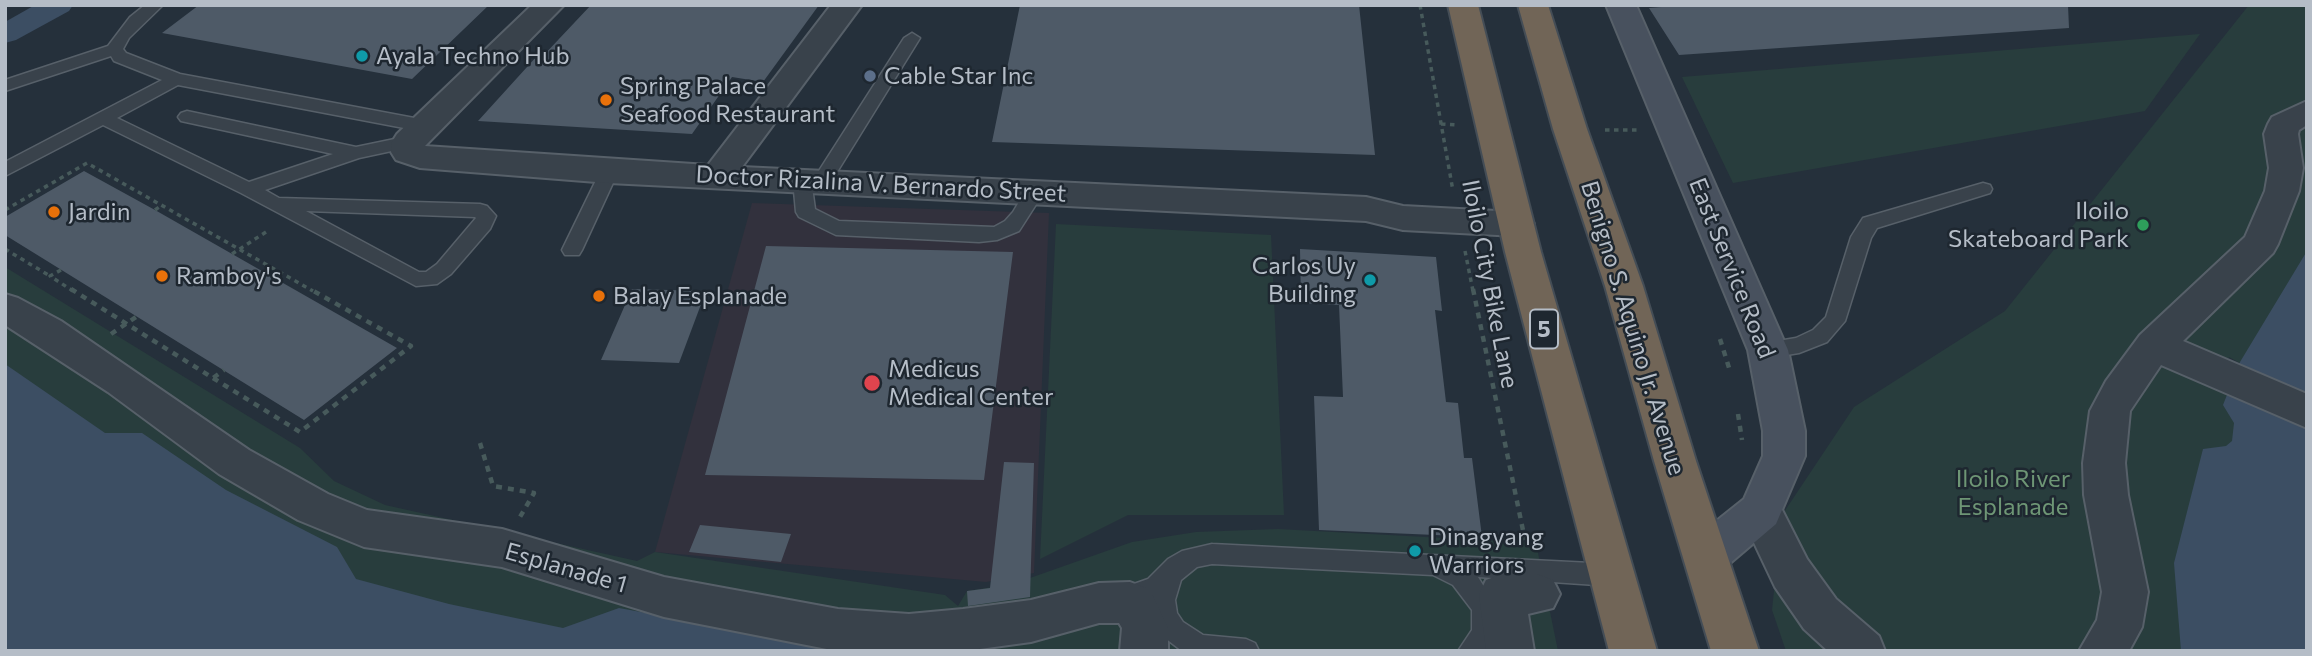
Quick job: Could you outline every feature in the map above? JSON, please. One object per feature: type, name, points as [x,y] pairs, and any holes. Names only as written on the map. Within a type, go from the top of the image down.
[{"type":"highway","name":"5","points":[[1463,5],[1513,212],[1633,651]]},
{"type":"highway","name":"Benigno S. Aquino Jr. Avenue","points":[[1533,5],[1735,651]]},
{"type":"main road","name":"East Service Road","points":[[1621,5],[1768,350],[1784,431],[1784,456],[1761,511],[1706,556]]},
{"type":"street","points":[[417,134],[549,5]]},
{"type":"street","points":[[717,177],[847,5]]},
{"type":"street","points":[[2102,651],[2119,627],[2124,592],[2118,543],[2106,495],[2104,463],[2110,411],[2120,392],[2154,345],[2260,244],[2282,191],[2286,168],[2281,134],[2284,124],[2307,111]]},
{"type":"street","name":"Doctor Rizalina V. Bernardo Street","points":[[417,134],[408,152],[420,157],[609,172],[1366,209],[1403,218],[1457,210],[1513,212]]},
{"type":"street","name":"Esplanade 1","points":[[5,308],[91,360],[234,462],[313,507],[364,528],[502,548],[664,597],[723,610],[871,633],[909,635],[1031,621],[1137,594]]},
{"type":"street","points":[[2154,345],[2307,412]]},
{"type":"street","points":[[1761,511],[1791,573],[1820,614],[1862,651]]},
{"type":"street","points":[[1510,651],[1502,594],[1535,582]]},
{"type":"street","points":[[1137,594],[1130,602],[1138,611],[1145,628],[1144,651]]},
{"type":"lane","points":[[5,86],[115,49],[136,20],[155,5]]},
{"type":"lane","points":[[912,38],[812,180],[806,212],[836,228],[979,235],[997,233],[1012,226],[1020,218],[1035,191]]},
{"type":"lane","points":[[115,49],[120,57],[176,79],[417,134]]},
{"type":"lane","points":[[5,170],[176,79]]},
{"type":"lane","points":[[187,117],[356,153]]},
{"type":"lane","points":[[102,118],[248,189],[416,279],[430,279],[444,269],[483,224],[486,216],[480,211],[286,209]]},
{"type":"lane","points":[[248,189],[417,134]]},
{"type":"lane","points":[[572,250],[609,172]]},
{"type":"lane","points":[[1768,350],[1799,345],[1820,336],[1835,321],[1861,237],[1870,223],[1983,189]]},
{"type":"lane","points":[[1162,651],[1153,614],[1137,594],[1191,558],[1212,554],[1432,565],[1453,572],[1476,591],[1486,617],[1485,633],[1471,651]]},
{"type":"lane","points":[[1418,564],[1535,582],[1611,575]]},
{"type":"lane","points":[[1177,567],[1166,582],[1162,600],[1165,616],[1174,630],[1187,641],[1202,647],[1246,651]]},
{"type":"path","name":"Iloilo City Bike Lane","points":[[1420,5],[1457,210],[1535,582]]},
{"type":"path","points":[[5,210],[87,163],[411,346],[300,432],[5,249]]},
{"type":"path","points":[[155,210],[162,205]]},
{"type":"path","points":[[232,254],[286,209]]},
{"type":"path","points":[[50,276],[61,270]]},
{"type":"path","points":[[316,302],[323,297]]},
{"type":"path","points":[[1717,328],[1732,378]]},
{"type":"path","points":[[213,378],[224,370]]},
{"type":"path","points":[[1737,403],[1739,427]]},
{"type":"path","points":[[480,443],[493,486],[534,493],[502,548]]},
{"type":"shaded area","name":"Medicus Medical Center","points":[[752,203],[1049,213],[1034,573],[986,582],[655,552]]},
{"type":"green space","name":"Iloilo River Esplanade","points":[[2249,5],[2307,5],[2307,364],[2259,374],[2229,357],[2216,389],[2275,421],[2261,651],[1786,651],[1772,610],[1782,515],[1854,407],[2005,311]]},
{"type":"green space","points":[[2200,34],[2145,111],[1733,183],[1682,77]]},
{"type":"green space","points":[[1056,224],[1271,235],[1284,515],[1128,515],[1040,559]]},
{"type":"green space","points":[[5,267],[300,448],[334,481],[385,505],[637,561],[655,552],[945,595],[958,606],[967,591],[1013,584],[1132,542],[1196,532],[1278,529],[1536,543],[1558,651],[504,651],[5,410]]},
{"type":"water","points":[[2307,251],[2307,651],[2181,651],[2174,563],[2203,449],[2226,446],[2232,441],[2234,423],[2223,405],[2240,362]]},
{"type":"water","points":[[5,364],[105,433],[142,433],[226,490],[337,547],[356,579],[449,604],[563,628],[619,608],[827,646],[832,651],[5,651]]},
{"type":"building","name":"Ayala Techno Hub","points":[[199,5],[489,5],[412,79],[162,33]]},
{"type":"building","points":[[591,5],[819,5],[763,82],[732,77],[692,134],[478,121],[537,56],[542,57]]},
{"type":"building","points":[[1020,5],[1359,5],[1375,155],[992,142]]},
{"type":"building","points":[[1686,5],[2068,5],[2069,28],[1679,55],[1649,8]]},
{"type":"building","points":[[84,171],[397,348],[304,420],[5,235],[5,217]]},
{"type":"building","points":[[766,246],[1013,252],[984,480],[705,475]]},
{"type":"building","points":[[1300,249],[1436,257],[1442,311],[1435,310],[1446,402],[1458,403],[1464,458],[1472,458],[1482,537],[1319,530],[1314,396],[1343,397],[1339,305],[1301,303]]},
{"type":"building","points":[[632,289],[706,291],[679,363],[601,360]]},
{"type":"building","points":[[1004,462],[1034,463],[1030,597],[968,606],[967,591],[990,588]]},
{"type":"building","points":[[700,525],[791,534],[781,562],[689,552]]},
{"type":"waterway","points":[[5,34],[58,5]]},
{"type":"place","name":"Ayala Techno Hub","points":[[362,56]]},
{"type":"place","name":"Cable Star Inc","points":[[870,76]]},
{"type":"place","name":"Spring Palace Seafood Restaurant","points":[[606,100]]},
{"type":"place","name":"Jardin","points":[[54,212]]},
{"type":"place","name":"Iloilo Skateboard Park","points":[[2143,225]]},
{"type":"place","name":"Ramboy's","points":[[162,276]]},
{"type":"place","name":"Carlos Uy Building","points":[[1370,280]]},
{"type":"place","name":"Balay Esplanade","points":[[599,296]]},
{"type":"place","name":"Medicus Medical Center","points":[[872,383]]},
{"type":"place","name":"Dinagyang Warriors","points":[[1415,551]]}]
